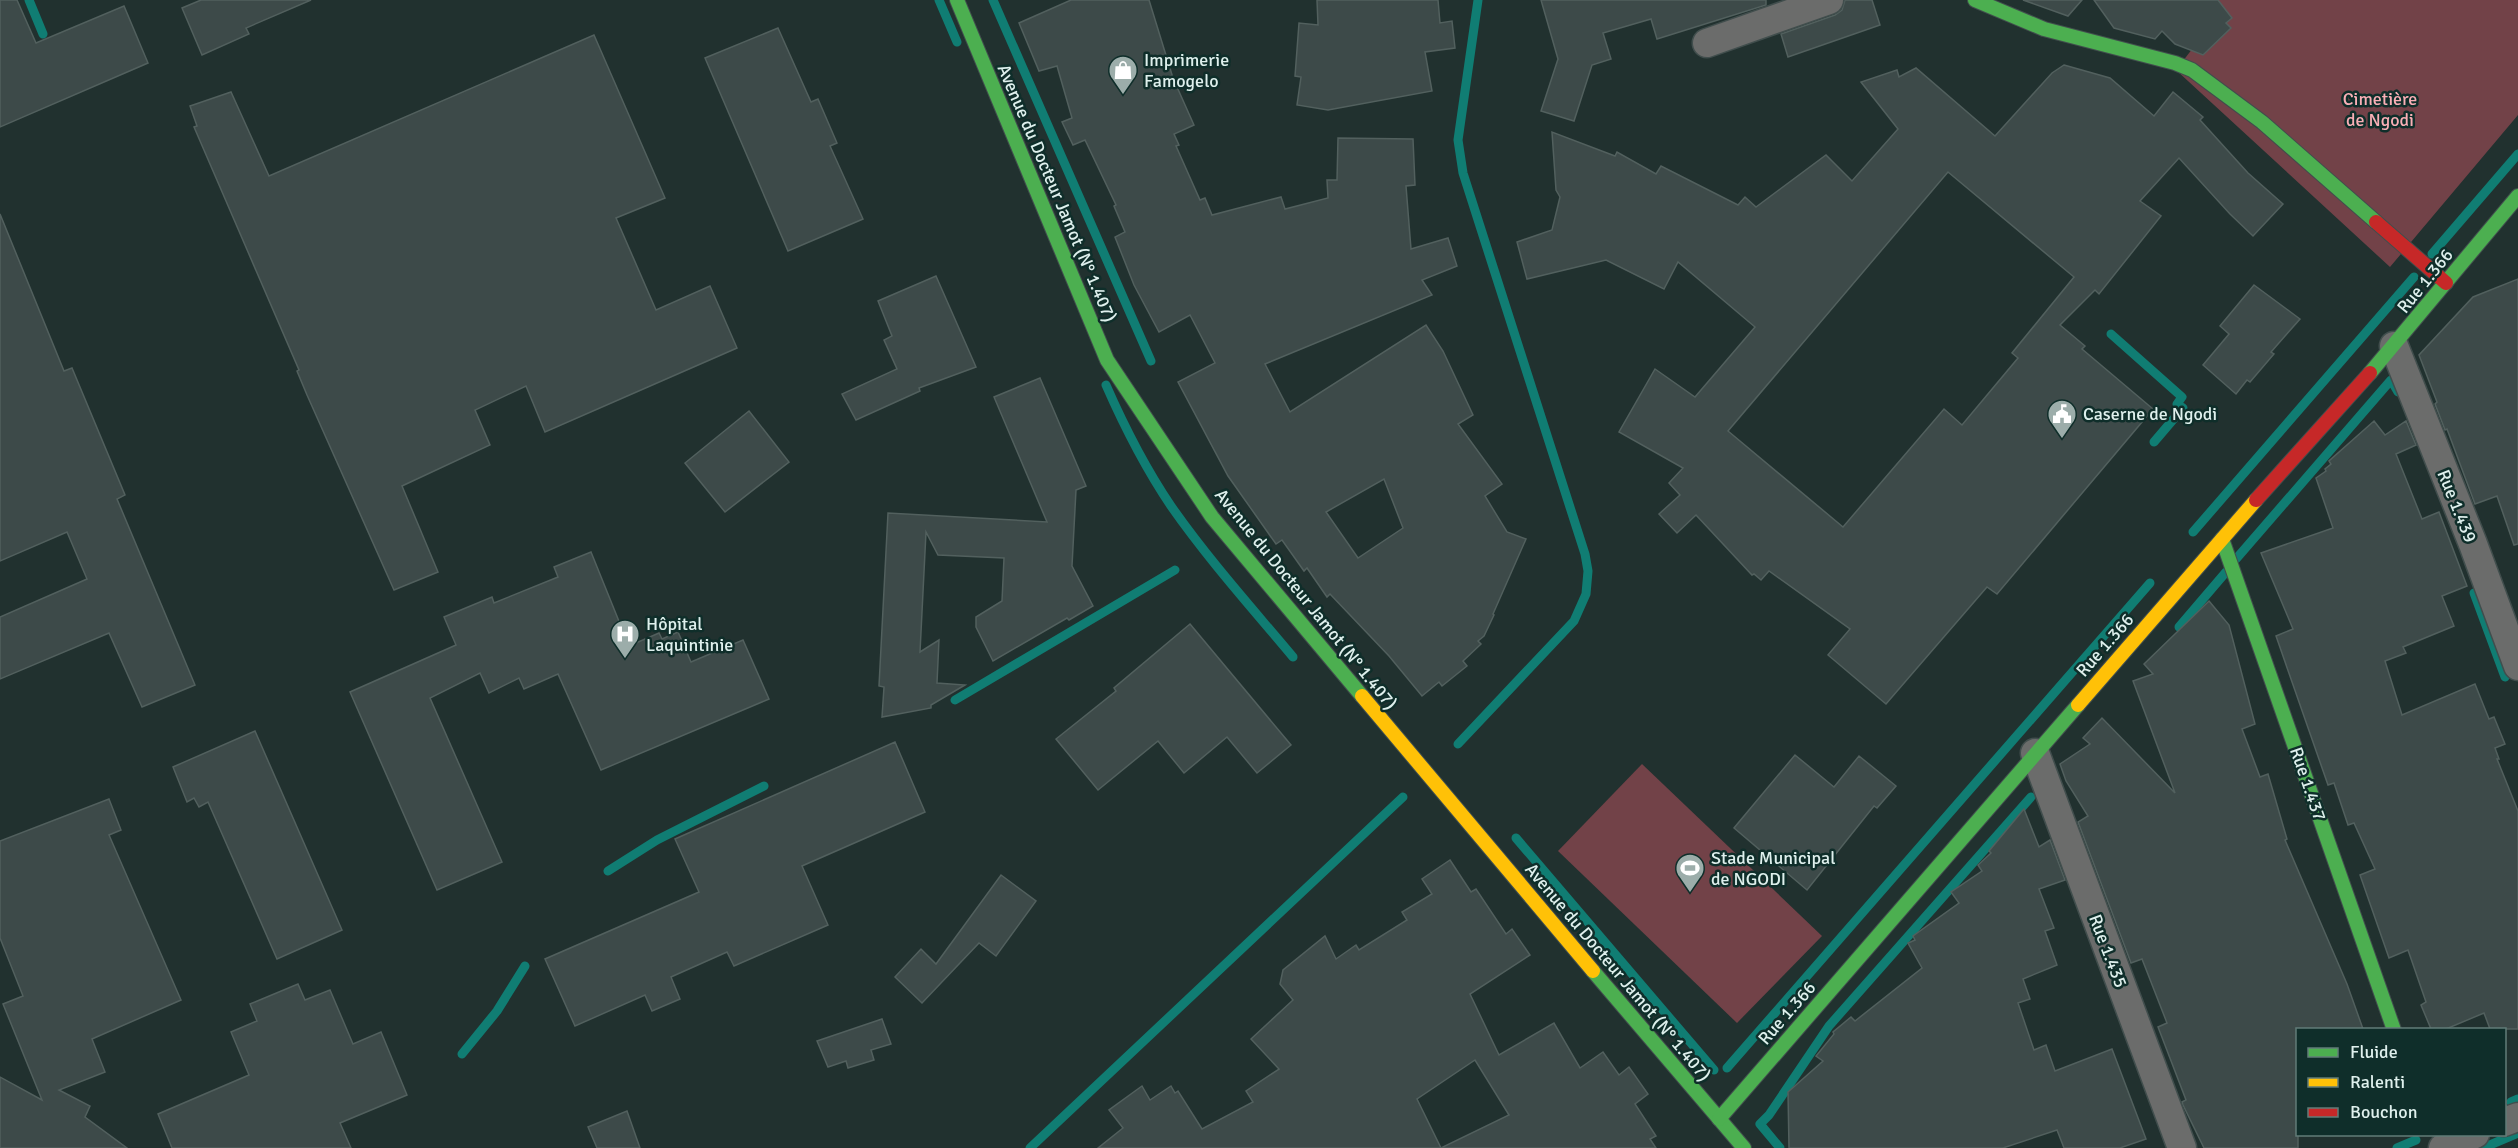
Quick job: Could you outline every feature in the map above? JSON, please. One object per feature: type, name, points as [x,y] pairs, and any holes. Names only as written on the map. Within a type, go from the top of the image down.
[{"type":"street","name":"Avenue du Docteur Jamot (N° 1.407)","points":[[957,0],[1107,360],[1212,517],[1744,1148]]},
{"type":"street","points":[[1707,44],[1829,0]]},
{"type":"street","points":[[1975,0],[2044,29],[2175,63],[2192,70],[2262,122],[2446,283]]},
{"type":"street","name":"Rue 1.366","points":[[1719,1119],[2035,753],[2394,346],[2518,196]]},
{"type":"street","name":"Rue 1.439","points":[[2394,346],[2518,666]]},
{"type":"street","name":"Rue 1.437","points":[[2222,539],[2394,1028]]},
{"type":"street","name":"Rue 1.435","points":[[2035,753],[2182,1148]]},
{"type":"street","points":[[2443,1148],[2470,1136]]},
{"type":"green space","name":"Cimetière de Ngodi","points":[[2202,0],[2518,0],[2518,115],[2390,267],[2176,70],[2216,18]]},
{"type":"green space","name":"Stade Municipal de NGODI","points":[[1642,764],[1822,936],[1737,1023],[1558,851]]},
{"type":"building","points":[[0,0],[17,0],[36,43],[124,6],[148,63],[0,127]]},
{"type":"building","points":[[201,0],[311,0],[246,28],[249,34],[202,55],[182,8]]},
{"type":"building","points":[[1071,0],[1149,0],[1173,78],[1194,125],[1174,134],[1179,145],[1176,146],[1200,200],[1205,198],[1212,215],[1281,197],[1285,209],[1328,198],[1327,180],[1337,180],[1338,138],[1413,139],[1415,185],[1406,186],[1411,249],[1448,238],[1457,266],[1422,280],[1432,295],[1265,364],[1290,412],[1426,325],[1443,351],[1473,415],[1458,424],[1502,484],[1485,496],[1507,532],[1526,539],[1494,615],[1484,636],[1478,641],[1481,644],[1463,661],[1467,666],[1442,686],[1439,682],[1422,696],[1389,656],[1330,594],[1327,597],[1307,568],[1304,571],[1282,540],[1276,544],[1228,476],[1178,382],[1215,363],[1190,315],[1159,332],[1134,285],[1115,237],[1125,232],[1114,206],[1116,205],[1085,140],[1073,145],[1062,122],[1072,118],[1057,66],[1039,71],[1019,23]],"holes":[[[1384,479],[1403,528],[1358,558],[1326,512]]]},
{"type":"building","points":[[1317,0],[1438,0],[1440,23],[1452,21],[1455,48],[1425,52],[1432,91],[1328,110],[1297,105],[1301,77],[1295,76],[1299,23],[1318,25]]},
{"type":"building","points":[[1541,0],[1766,0],[1766,5],[1657,39],[1651,19],[1603,33],[1611,59],[1592,65],[1574,121],[1541,111],[1558,59]]},
{"type":"building","points":[[1845,0],[1872,0],[1880,25],[1788,57],[1781,34],[1835,15],[1842,10]]},
{"type":"building","points":[[2023,0],[2082,0],[2068,16]]},
{"type":"building","points":[[2094,0],[2218,0],[2232,18],[2226,23],[2231,28],[2203,55],[2175,44],[2162,31],[2155,39],[2114,28]]},
{"type":"building","points":[[778,28],[811,102],[818,99],[837,143],[830,146],[863,219],[788,251],[705,58]]},
{"type":"building","points":[[594,35],[665,198],[616,218],[656,310],[710,286],[737,348],[545,432],[526,386],[475,410],[490,445],[402,486],[438,572],[394,590],[307,395],[297,371],[299,370],[194,127],[197,126],[190,106],[231,92],[269,176]]},
{"type":"building","points":[[2064,65],[2110,78],[2154,116],[2173,92],[2203,117],[2200,120],[2248,173],[2283,204],[2253,236],[2179,158],[2140,201],[2161,216],[2099,294],[2095,290],[2060,325],[2085,346],[2082,349],[2153,409],[1997,594],[1987,587],[1886,704],[1828,655],[1850,629],[1769,571],[1761,580],[1754,574],[1752,575],[1696,515],[1677,533],[1659,514],[1680,495],[1669,483],[1683,468],[1619,432],[1655,369],[1695,397],[1755,327],[1678,262],[1664,289],[1606,260],[1527,279],[1517,242],[1552,230],[1560,197],[1556,190],[1552,132],[1615,156],[1617,152],[1656,174],[1661,166],[1738,205],[1745,197],[1756,207],[1826,155],[1852,181],[1898,129],[1861,82],[1897,70],[1899,77],[1916,68],[1995,136],[2052,73]],"holes":[[[1948,172],[2074,277],[2012,353],[2018,358],[1962,425],[1944,409],[1843,527],[1728,431]]]},
{"type":"building","points":[[0,214],[64,371],[72,368],[125,495],[117,499],[195,685],[142,707],[109,633],[0,679],[0,617],[87,579],[67,532],[0,561]]},
{"type":"building","points":[[936,276],[976,367],[919,388],[920,391],[856,420],[842,394],[897,369],[884,340],[892,336],[878,301]]},
{"type":"building","points":[[2518,279],[2518,544],[2514,545],[2497,496],[2475,504],[2447,429],[2445,430],[2435,404],[2437,402],[2419,355],[2473,297]]},
{"type":"building","points":[[2254,285],[2300,319],[2271,352],[2274,354],[2250,382],[2247,380],[2236,394],[2203,365],[2229,334],[2220,326]]},
{"type":"building","points":[[1040,378],[1086,486],[1076,490],[1072,566],[1093,606],[1069,620],[1067,618],[993,661],[976,627],[976,617],[1002,601],[1004,558],[938,555],[926,532],[920,652],[939,640],[937,683],[965,685],[931,705],[931,708],[882,717],[884,687],[879,686],[888,513],[1047,522],[994,397]]},
{"type":"building","points":[[749,411],[789,462],[725,512],[685,463]]},
{"type":"building","points":[[2374,421],[2385,435],[2406,421],[2416,445],[2396,454],[2422,519],[2439,512],[2467,586],[2442,596],[2454,626],[2403,647],[2406,653],[2385,661],[2402,715],[2475,684],[2489,719],[2494,717],[2505,744],[2495,748],[2499,759],[2497,759],[2518,811],[2518,1029],[2490,1028],[2484,1013],[2448,1028],[2431,1028],[2421,1005],[2426,1002],[2408,950],[2389,958],[2360,875],[2375,869],[2354,823],[2348,825],[2334,783],[2328,785],[2276,636],[2293,629],[2261,553],[2333,528],[2316,478],[2326,471],[2325,469],[2331,464],[2329,461]]},
{"type":"building","points":[[591,552],[629,646],[659,633],[662,639],[678,632],[691,662],[743,640],[769,699],[601,770],[558,674],[524,689],[519,678],[489,693],[480,673],[430,698],[502,862],[437,890],[350,692],[456,645],[444,617],[492,597],[494,603],[558,577],[554,567]]},
{"type":"building","points":[[2209,601],[2229,625],[2255,724],[2242,729],[2260,777],[2268,774],[2287,839],[2285,840],[2347,984],[2363,1028],[2296,1028],[2298,1148],[2204,1148],[2183,1105],[2182,1102],[2186,1100],[2158,1027],[2167,1023],[2142,959],[2131,963],[2078,822],[2088,816],[2066,781],[2060,764],[2090,744],[2083,738],[2102,718],[2175,793],[2133,681],[2153,674],[2144,664]]},
{"type":"building","points":[[1190,624],[1291,745],[1257,773],[1227,737],[1184,773],[1158,741],[1098,790],[1056,739],[1116,691],[1114,688]]},
{"type":"building","points":[[255,731],[342,930],[277,959],[208,802],[199,807],[194,798],[187,802],[173,767]]},
{"type":"building","points":[[895,742],[925,812],[802,866],[828,925],[734,966],[727,952],[671,977],[680,999],[652,1011],[645,995],[575,1026],[545,959],[699,892],[675,839]]},
{"type":"building","points":[[1795,755],[1834,787],[1859,756],[1896,786],[1877,808],[1874,806],[1807,890],[1734,828]]},
{"type":"building","points":[[109,799],[121,830],[109,835],[181,1000],[92,1039],[105,1072],[59,1090],[90,1106],[85,1117],[127,1148],[0,1148],[0,1077],[42,1100],[3,1004],[23,996],[0,938],[0,841]]},
{"type":"building","points":[[2024,809],[2039,847],[2050,840],[2065,880],[2039,889],[2054,928],[2045,931],[2057,965],[2023,979],[2030,999],[2018,1003],[2034,1050],[2046,1045],[2055,1071],[2112,1049],[2146,1139],[2120,1148],[2064,1148],[2057,1130],[2003,1148],[1789,1148],[1788,1092],[1823,1061],[1816,1056],[1834,1034],[1833,1032],[1851,1017],[1855,1021],[1922,968],[1908,943],[1915,940],[1913,936],[1959,903],[1951,892],[1982,871],[1978,865],[1991,853],[1989,851]]},
{"type":"building","points":[[1450,860],[1471,892],[1476,889],[1506,934],[1512,929],[1530,955],[1470,994],[1499,1055],[1554,1023],[1580,1068],[1603,1052],[1619,1075],[1629,1067],[1648,1094],[1635,1104],[1656,1136],[1650,1139],[1656,1148],[1098,1148],[1123,1128],[1109,1110],[1142,1086],[1150,1100],[1171,1086],[1175,1093],[1178,1091],[1202,1129],[1253,1102],[1246,1091],[1279,1069],[1251,1039],[1293,1000],[1280,984],[1283,970],[1325,936],[1336,959],[1356,945],[1359,950],[1407,920],[1402,912],[1432,894],[1422,879]],"holes":[[[1475,1060],[1509,1115],[1441,1148],[1417,1099]]]},
{"type":"building","points":[[1001,875],[1036,901],[996,956],[979,943],[922,1003],[895,977],[921,949],[936,964]]},
{"type":"building","points":[[298,984],[305,1000],[330,990],[353,1044],[381,1032],[407,1095],[340,1123],[351,1148],[172,1148],[158,1114],[249,1075],[231,1032],[257,1021],[250,1004]]},
{"type":"building","points":[[882,1019],[891,1044],[871,1050],[874,1060],[848,1068],[846,1061],[828,1067],[817,1041]]},
{"type":"building","points":[[627,1111],[640,1148],[597,1148],[588,1127]]},
{"type":"waterway","points":[[29,0],[43,34]]},
{"type":"waterway","points":[[939,0],[957,42]]},
{"type":"waterway","points":[[993,0],[1151,361]]},
{"type":"waterway","points":[[1458,744],[1574,621],[1586,594],[1588,571],[1585,554],[1463,173],[1458,140],[1478,0]]},
{"type":"waterway","points":[[2432,254],[2518,154]]},
{"type":"waterway","points":[[2193,532],[2414,277]]},
{"type":"waterway","points":[[2111,334],[2182,397],[2177,404],[2183,408],[2154,442]]},
{"type":"waterway","points":[[2236,559],[2391,380],[2398,392]]},
{"type":"waterway","points":[[1106,385],[1136,447],[1171,506],[1215,564],[1293,657]]},
{"type":"waterway","points":[[955,700],[1175,570]]},
{"type":"waterway","points":[[2179,627],[2226,572]]},
{"type":"waterway","points":[[1727,1068],[2150,583]]},
{"type":"waterway","points":[[2474,593],[2505,677]]},
{"type":"waterway","points":[[608,871],[657,840],[764,786]]},
{"type":"waterway","points":[[1030,1148],[1403,797]]},
{"type":"waterway","points":[[1780,1148],[1760,1124],[1769,1115],[1829,1026],[2031,797]]},
{"type":"waterway","points":[[1516,838],[1714,1070]]},
{"type":"waterway","points":[[462,1054],[497,1011],[525,966]]},
{"type":"waterway","points":[[2511,1102],[2518,1099]]},
{"type":"waterway","points":[[2483,1148],[2518,1133]]},
{"type":"waterway","points":[[2397,1148],[2416,1140]]},
{"type":"traffic: fast","points":[[957,0],[1107,360],[1212,517],[1362,696]]},
{"type":"traffic: fast","points":[[1975,0],[2044,29],[2175,63],[2192,70],[2262,122],[2376,222]]},
{"type":"traffic: fast","points":[[2370,373],[2518,196]]},
{"type":"traffic: fast","points":[[2222,539],[2393,1028]]},
{"type":"traffic: fast","points":[[1719,1119],[2078,705]]},
{"type":"traffic: fast","points":[[1593,971],[1744,1148]]},
{"type":"traffic: slow","points":[[2078,705],[2256,500]]},
{"type":"traffic: slow","points":[[1362,696],[1593,971]]},
{"type":"traffic: jam","points":[[2376,222],[2446,283]]},
{"type":"traffic: jam","points":[[2256,500],[2370,373]]},
{"type":"place","name":"Imprimerie Famogelo","points":[[1123,96]]},
{"type":"place","name":"Caserne de Ngodi","points":[[2062,440]]},
{"type":"place","name":"Hôpital Laquintinie","points":[[625,660]]},
{"type":"place","name":"Stade Municipal de NGODI","points":[[1690,894]]}]
